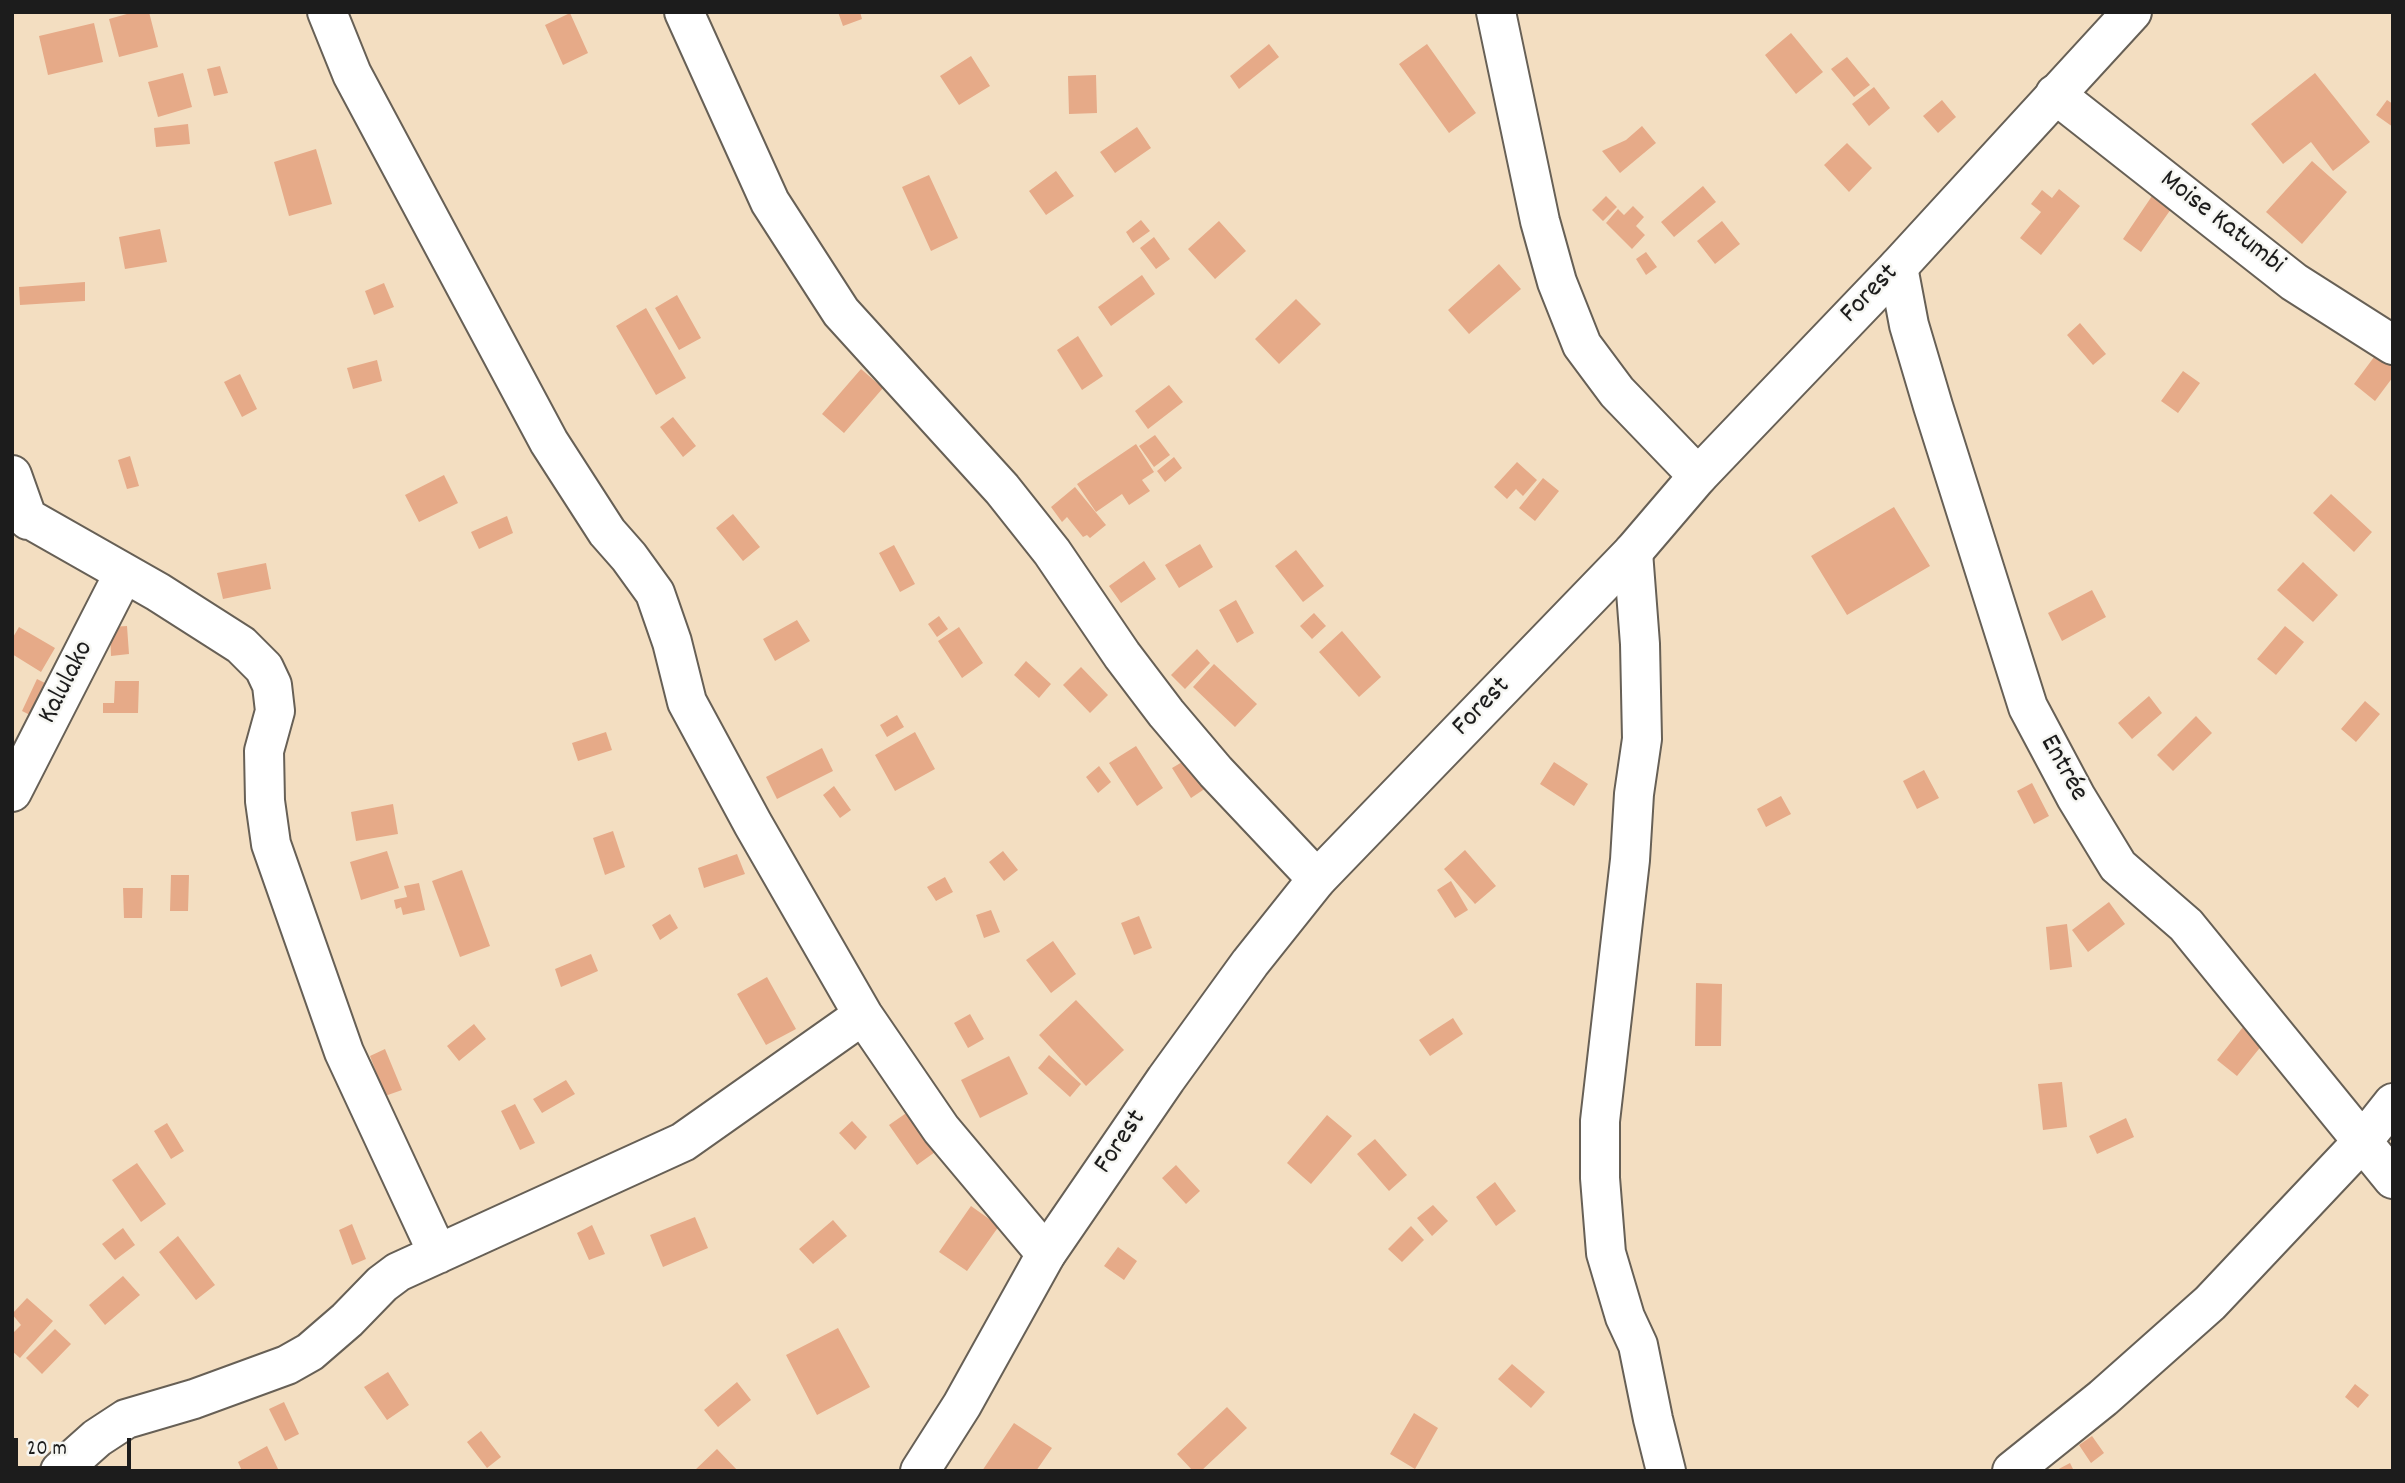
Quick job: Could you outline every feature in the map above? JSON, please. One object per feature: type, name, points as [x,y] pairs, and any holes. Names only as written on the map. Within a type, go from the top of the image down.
[{"type":"street","points":[[327,12],[352,74],[549,442],[607,531],[656,593],[687,702],[753,824],[863,1015],[941,1129],[1046,1254]]},
{"type":"street","points":[[684,12],[770,202],[841,313],[1002,489],[1052,552],[1122,655],[1166,713],[1216,772],[1317,879]]},
{"type":"street","points":[[1496,12],[1539,221],[1557,282],[1582,345],[1617,392],[1698,476]]},
{"type":"street","name":"Forest","points":[[920,1471],[962,1405],[1046,1254],[1174,1068],[1250,963],[1317,879],[1633,552],[1698,476],[1898,267],[2132,12]]},
{"type":"street","name":"Moise Katumbi","points":[[2055,94],[2294,282],[2393,345]]},
{"type":"street","name":"Entrée","points":[[1898,267],[1909,325],[1929,394],[2028,707],[2076,797],[2118,866],[2186,925],[2393,1179]]},
{"type":"street","points":[[12,475],[20,514],[124,573],[241,645],[264,668],[272,685],[275,711],[264,751],[265,801],[271,844],[344,1052],[438,1254]]},
{"type":"street","points":[[1633,552],[1640,644],[1642,739],[1600,1121],[1600,1178],[1606,1253],[1625,1317],[1638,1345],[1666,1471]]},
{"type":"street","name":"Kalulako","points":[[12,792],[124,573]]},
{"type":"street","points":[[60,1471],[97,1438],[126,1419],[194,1399],[287,1365],[310,1352],[398,1272],[683,1142],[863,1015]]},
{"type":"street","points":[[2012,1471],[2103,1398],[2210,1303],[2362,1142],[2393,1103]]},
{"type":"building","points":[[134,12],[149,12],[158,47],[119,57],[109,19]]},
{"type":"building","points":[[838,12],[860,12],[862,19],[843,26]]},
{"type":"building","points":[[570,13],[588,53],[563,65],[545,25]]},
{"type":"building","points":[[94,23],[103,62],[48,75],[39,36]]},
{"type":"building","points":[[1791,33],[1823,72],[1796,94],[1765,55]]},
{"type":"building","points":[[1269,44],[1279,57],[1239,89],[1230,76]]},
{"type":"building","points":[[1427,44],[1476,113],[1449,133],[1399,64]]},
{"type":"building","points":[[971,56],[990,86],[959,105],[940,76]]},
{"type":"building","points":[[1847,57],[1870,85],[1854,97],[1831,69]]},
{"type":"building","points":[[220,66],[228,93],[214,96],[207,69]]},
{"type":"building","points":[[183,73],[192,107],[158,117],[148,82]]},
{"type":"building","points":[[2315,73],[2370,142],[2333,171],[2311,142],[2283,164],[2251,124]]},
{"type":"building","points":[[1096,75],[1097,113],[1069,114],[1068,76]]},
{"type":"building","points":[[1874,87],[1890,108],[1869,126],[1852,104]]},
{"type":"building","points":[[1942,100],[1956,117],[1938,133],[1923,116]]},
{"type":"building","points":[[2387,100],[2393,104],[2393,127],[2376,115]]},
{"type":"building","points":[[188,124],[190,144],[156,147],[154,128]]},
{"type":"building","points":[[1642,126],[1656,143],[1620,173],[1602,151],[1626,140]]},
{"type":"building","points":[[1137,127],[1151,148],[1115,173],[1100,152]]},
{"type":"building","points":[[1847,143],[1872,168],[1849,192],[1824,165]]},
{"type":"building","points":[[316,149],[332,204],[289,216],[274,162]]},
{"type":"building","points":[[2312,161],[2347,192],[2302,244],[2266,212]]},
{"type":"building","points":[[1056,171],[1074,196],[1046,215],[1029,191]]},
{"type":"building","points":[[929,175],[958,238],[931,251],[902,187]]},
{"type":"building","points":[[1703,186],[1716,202],[1674,237],[1661,222]]},
{"type":"building","points":[[2059,189],[2080,206],[2041,255],[2020,238],[2041,212],[2031,204],[2042,190],[2052,198]]},
{"type":"building","points":[[1606,196],[1617,207],[1603,221],[1592,210]]},
{"type":"building","points":[[2152,196],[2171,209],[2141,252],[2123,239]]},
{"type":"building","points":[[1633,206],[1644,217],[1636,226],[1645,235],[1632,249],[1606,223],[1618,209],[1624,215]]},
{"type":"building","points":[[1141,220],[1150,231],[1133,243],[1126,232]]},
{"type":"building","points":[[1219,221],[1246,251],[1215,279],[1188,249]]},
{"type":"building","points":[[1722,221],[1740,244],[1715,264],[1697,241]]},
{"type":"building","points":[[160,229],[167,262],[125,269],[119,237]]},
{"type":"building","points":[[1154,237],[1170,259],[1156,269],[1140,248]]},
{"type":"building","points":[[1646,252],[1657,267],[1646,275],[1636,259]]},
{"type":"building","points":[[1499,264],[1521,289],[1469,334],[1448,310]]},
{"type":"building","points":[[1142,275],[1155,294],[1111,326],[1098,307]]},
{"type":"building","points":[[85,282],[85,301],[20,305],[19,287]]},
{"type":"building","points":[[384,283],[394,307],[374,315],[365,291]]},
{"type":"building","points":[[677,295],[701,338],[679,350],[655,308]]},
{"type":"building","points":[[1296,299],[1321,324],[1279,364],[1255,339]]},
{"type":"building","points":[[646,308],[686,378],[656,395],[616,326]]},
{"type":"building","points":[[2080,323],[2106,354],[2093,365],[2067,335]]},
{"type":"building","points":[[1078,336],[1103,376],[1082,390],[1057,350]]},
{"type":"building","points":[[2380,349],[2393,358],[2393,377],[2375,401],[2354,384]]},
{"type":"building","points":[[377,360],[382,381],[353,389],[347,368]]},
{"type":"building","points":[[861,369],[883,388],[844,433],[822,414]]},
{"type":"building","points":[[2183,371],[2200,383],[2178,413],[2161,401]]},
{"type":"building","points":[[240,374],[257,409],[242,417],[224,382]]},
{"type":"building","points":[[1169,385],[1183,402],[1148,429],[1135,411]]},
{"type":"building","points":[[673,417],[696,446],[683,457],[660,427]]},
{"type":"building","points":[[1155,435],[1170,455],[1154,467],[1139,446]]},
{"type":"building","points":[[1136,444],[1154,472],[1142,480],[1150,491],[1129,505],[1122,494],[1096,512],[1077,484]]},
{"type":"building","points":[[130,456],[139,486],[127,489],[118,460]]},
{"type":"building","points":[[1174,457],[1182,468],[1165,482],[1157,471]]},
{"type":"building","points":[[1517,462],[1537,480],[1523,496],[1516,489],[1507,499],[1494,487]]},
{"type":"building","points":[[444,475],[458,503],[419,522],[405,495]]},
{"type":"building","points":[[1543,478],[1559,491],[1535,521],[1519,508]]},
{"type":"building","points":[[1075,487],[1106,525],[1090,538],[1087,535],[1083,537],[1067,517],[1062,522],[1051,507]]},
{"type":"building","points":[[2331,494],[2372,532],[2354,552],[2313,513]]},
{"type":"building","points":[[1894,507],[1930,566],[1847,615],[1811,556]]},
{"type":"building","points":[[733,514],[760,547],[743,561],[716,528]]},
{"type":"building","points":[[507,516],[513,533],[479,549],[471,532]]},
{"type":"building","points":[[1200,544],[1213,567],[1179,588],[1165,565]]},
{"type":"building","points":[[894,545],[915,584],[900,592],[879,553]]},
{"type":"building","points":[[1296,550],[1324,586],[1303,602],[1275,566]]},
{"type":"building","points":[[1144,561],[1156,579],[1121,603],[1109,586]]},
{"type":"building","points":[[2303,562],[2338,595],[2313,622],[2277,590]]},
{"type":"building","points":[[266,563],[271,589],[223,599],[217,573]]},
{"type":"building","points":[[2092,590],[2106,617],[2062,641],[2048,613]]},
{"type":"building","points":[[1236,600],[1254,633],[1237,643],[1219,610]]},
{"type":"building","points":[[1314,613],[1326,626],[1312,639],[1300,626]]},
{"type":"building","points":[[939,616],[948,629],[937,637],[928,624]]},
{"type":"building","points":[[797,620],[810,641],[775,661],[763,639]]},
{"type":"building","points":[[127,626],[129,654],[111,656],[110,627]]},
{"type":"building","points":[[2285,626],[2304,642],[2276,675],[2257,659]]},
{"type":"building","points":[[19,627],[55,648],[41,672],[12,654],[12,639]]},
{"type":"building","points":[[959,627],[983,663],[962,678],[938,641]]},
{"type":"building","points":[[1342,631],[1381,677],[1359,697],[1319,652]]},
{"type":"building","points":[[1197,649],[1210,663],[1185,689],[1171,675]]},
{"type":"building","points":[[1026,661],[1051,684],[1039,698],[1014,675]]},
{"type":"building","points":[[1214,664],[1257,704],[1235,727],[1193,687]]},
{"type":"building","points":[[1081,667],[1108,695],[1090,713],[1063,685]]},
{"type":"building","points":[[37,679],[53,687],[38,719],[22,711]]},
{"type":"building","points":[[115,681],[139,681],[138,713],[103,713],[103,703],[114,703]]},
{"type":"building","points":[[2149,696],[2162,713],[2132,739],[2118,723]]},
{"type":"building","points":[[2365,701],[2380,714],[2356,742],[2341,729]]},
{"type":"building","points":[[897,715],[904,727],[887,737],[880,725]]},
{"type":"building","points":[[2196,716],[2212,733],[2173,771],[2157,755]]},
{"type":"building","points":[[606,732],[612,750],[578,761],[572,743]]},
{"type":"building","points":[[915,732],[935,769],[895,791],[875,755]]},
{"type":"building","points":[[1136,746],[1163,788],[1137,806],[1109,763]]},
{"type":"building","points":[[822,748],[833,771],[777,799],[766,777]]},
{"type":"building","points":[[1194,755],[1212,784],[1191,798],[1172,768]]},
{"type":"building","points":[[1554,762],[1588,784],[1574,806],[1540,784]]},
{"type":"building","points":[[1099,766],[1111,782],[1098,793],[1086,777]]},
{"type":"building","points":[[1924,770],[1939,798],[1917,809],[1903,781]]},
{"type":"building","points":[[2032,783],[2049,816],[2034,824],[2017,791]]},
{"type":"building","points":[[834,786],[851,810],[840,818],[823,795]]},
{"type":"building","points":[[1781,796],[1791,814],[1766,827],[1757,809]]},
{"type":"building","points":[[393,804],[398,834],[356,841],[351,812]]},
{"type":"building","points":[[613,831],[625,867],[605,875],[593,838]]},
{"type":"building","points":[[1465,850],[1496,886],[1475,904],[1444,869]]},
{"type":"building","points":[[387,851],[399,888],[361,900],[350,862]]},
{"type":"building","points":[[1003,851],[1018,870],[1004,881],[989,862]]},
{"type":"building","points":[[737,854],[745,874],[704,888],[698,868]]},
{"type":"building","points":[[462,870],[490,946],[460,957],[432,881]]},
{"type":"building","points":[[171,875],[189,875],[188,911],[170,911]]},
{"type":"building","points":[[945,877],[953,892],[936,901],[927,887]]},
{"type":"building","points":[[1451,881],[1468,910],[1455,918],[1437,890]]},
{"type":"building","points":[[419,883],[425,910],[403,915],[401,907],[396,909],[394,900],[407,897],[404,886]]},
{"type":"building","points":[[123,888],[143,888],[142,918],[124,918]]},
{"type":"building","points":[[2109,902],[2125,924],[2088,952],[2072,930]]},
{"type":"building","points":[[991,910],[1000,932],[984,938],[976,915]]},
{"type":"building","points":[[670,914],[678,928],[660,940],[652,925]]},
{"type":"building","points":[[1139,916],[1152,948],[1134,955],[1121,923]]},
{"type":"building","points":[[2067,924],[2072,967],[2050,970],[2046,927]]},
{"type":"building","points":[[1053,941],[1076,974],[1051,993],[1026,960]]},
{"type":"building","points":[[591,954],[598,971],[561,987],[555,969]]},
{"type":"building","points":[[767,977],[796,1029],[766,1045],[737,994]]},
{"type":"building","points":[[1696,983],[1722,984],[1721,1046],[1695,1046]]},
{"type":"building","points":[[1076,1000],[1124,1050],[1086,1086],[1039,1035]]},
{"type":"building","points":[[970,1014],[984,1039],[968,1048],[954,1023]]},
{"type":"building","points":[[1453,1018],[1463,1034],[1430,1056],[1419,1040]]},
{"type":"building","points":[[2247,1022],[2267,1039],[2237,1076],[2217,1060]]},
{"type":"building","points":[[474,1024],[486,1039],[459,1061],[447,1046]]},
{"type":"building","points":[[385,1049],[402,1090],[385,1096],[370,1056]]},
{"type":"building","points":[[1049,1055],[1081,1084],[1070,1097],[1038,1068]]},
{"type":"building","points":[[1009,1056],[1028,1094],[980,1118],[961,1080]]},
{"type":"building","points":[[566,1080],[575,1094],[542,1113],[533,1099]]},
{"type":"building","points":[[2062,1082],[2067,1127],[2043,1130],[2038,1084]]},
{"type":"building","points":[[515,1104],[535,1143],[520,1150],[501,1111]]},
{"type":"building","points":[[915,1107],[942,1147],[917,1165],[889,1125]]},
{"type":"building","points":[[1327,1115],[1352,1136],[1311,1184],[1287,1163]]},
{"type":"building","points":[[2126,1118],[2134,1137],[2097,1154],[2089,1136]]},
{"type":"building","points":[[852,1121],[867,1137],[855,1150],[839,1133]]},
{"type":"building","points":[[167,1123],[184,1151],[171,1159],[154,1131]]},
{"type":"building","points":[[1375,1139],[1407,1175],[1389,1191],[1357,1154]]},
{"type":"building","points":[[137,1163],[166,1204],[141,1222],[112,1180]]},
{"type":"building","points":[[1176,1165],[1200,1191],[1186,1204],[1162,1178]]},
{"type":"building","points":[[1495,1182],[1516,1211],[1496,1226],[1476,1197]]},
{"type":"building","points":[[1433,1205],[1448,1221],[1432,1236],[1417,1218]]},
{"type":"building","points":[[971,1206],[999,1226],[967,1271],[939,1252]]},
{"type":"building","points":[[695,1217],[708,1248],[663,1267],[650,1235]]},
{"type":"building","points":[[833,1220],[847,1236],[813,1264],[799,1249]]},
{"type":"building","points":[[352,1224],[366,1259],[352,1265],[339,1230]]},
{"type":"building","points":[[592,1225],[605,1254],[589,1260],[577,1233]]},
{"type":"building","points":[[1411,1226],[1424,1240],[1402,1262],[1388,1249]]},
{"type":"building","points":[[123,1228],[135,1245],[115,1260],[102,1244]]},
{"type":"building","points":[[178,1236],[215,1285],[196,1300],[159,1252]]},
{"type":"building","points":[[1118,1247],[1137,1261],[1124,1280],[1104,1266]]},
{"type":"building","points":[[123,1276],[140,1295],[105,1325],[89,1305]]},
{"type":"building","points":[[27,1298],[53,1321],[20,1358],[12,1351],[12,1334],[21,1325],[12,1314]]},
{"type":"building","points":[[838,1328],[870,1387],[817,1415],[786,1355]]},
{"type":"building","points":[[55,1329],[71,1344],[42,1374],[26,1358]]},
{"type":"building","points":[[1512,1364],[1545,1392],[1531,1408],[1498,1379]]},
{"type":"building","points":[[388,1372],[409,1405],[387,1420],[364,1387]]},
{"type":"building","points":[[737,1382],[751,1400],[718,1427],[704,1410]]},
{"type":"building","points":[[2355,1384],[2369,1395],[2358,1408],[2345,1397]]},
{"type":"building","points":[[284,1402],[299,1434],[285,1441],[269,1409]]},
{"type":"building","points":[[1227,1407],[1247,1428],[1201,1471],[1193,1471],[1177,1454]]},
{"type":"building","points":[[1414,1413],[1438,1428],[1415,1469],[1390,1454]]},
{"type":"building","points":[[1014,1423],[1052,1448],[1036,1471],[982,1471]]},
{"type":"building","points":[[481,1431],[501,1457],[487,1468],[467,1442]]},
{"type":"building","points":[[2092,1436],[2104,1453],[2091,1463],[2079,1445]]},
{"type":"building","points":[[267,1446],[279,1471],[242,1471],[238,1462]]},
{"type":"building","points":[[717,1449],[738,1471],[694,1471]]},
{"type":"building","points":[[2070,1463],[2074,1471],[2055,1471]]}]
